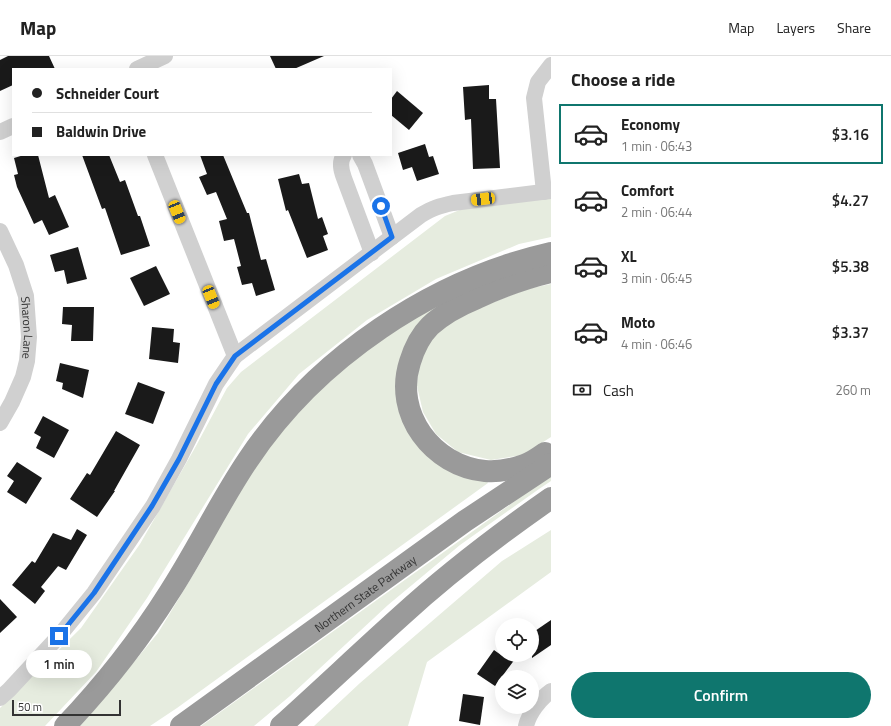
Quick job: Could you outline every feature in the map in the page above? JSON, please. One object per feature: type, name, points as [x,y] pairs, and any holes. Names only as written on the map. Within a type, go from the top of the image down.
[{"type":"highway","points":[[65,726],[107,678],[151,620],[169,594],[248,460],[281,416],[302,393],[364,339],[414,308],[483,274],[533,257],[551,253]]},
{"type":"highway","points":[[551,272],[519,281],[490,292],[453,310],[436,321],[423,334],[414,349],[408,366],[406,383],[407,403],[416,426],[431,445],[448,458],[458,463],[485,471],[506,469],[524,466],[551,450]]},
{"type":"highway","name":"Northern State Parkway","points":[[181,726],[465,521],[551,464]]},
{"type":"highway","points":[[281,726],[400,616],[436,585],[518,521],[551,498]]},
{"type":"highway","points":[[298,726],[414,621],[467,576],[517,536],[551,513]]},
{"type":"street","points":[[139,68],[165,56]]},
{"type":"street","points":[[0,698],[59,636],[94,593],[152,506],[179,459],[216,384],[235,356],[421,215],[437,206],[547,192],[534,98],[538,82],[551,65]]},
{"type":"street","points":[[0,132],[12,126]]},
{"type":"street","points":[[155,156],[235,356]]},
{"type":"street","points":[[343,156],[341,169],[372,253]]},
{"type":"street","points":[[361,156],[392,237]]},
{"type":"street","name":"Sharon Lane","points":[[0,231],[16,265],[26,296],[29,337],[23,377],[12,402],[0,423]]},
{"type":"street","points":[[526,726],[527,721],[536,707],[551,691]]},
{"type":"shaded area","points":[[551,197],[551,237],[519,244],[436,279],[367,320],[299,374],[248,434],[147,598],[96,672],[45,726],[0,726],[0,708],[81,628],[140,544],[227,388],[241,372],[445,216],[467,207]]},
{"type":"shaded area","points":[[551,284],[551,437],[523,455],[491,460],[458,452],[436,434],[423,412],[417,386],[419,362],[430,340],[451,319],[527,289]]},
{"type":"shaded area","points":[[478,285],[414,335],[409,427],[483,476],[488,483],[150,726],[80,726],[158,633],[205,555],[233,496],[266,450],[314,394],[360,355],[419,315]]},
{"type":"shaded area","points":[[551,477],[551,481],[460,545],[388,605],[290,696],[254,726],[201,726],[536,486]]},
{"type":"shaded area","points":[[551,530],[551,572],[427,662],[408,726],[314,726],[360,683],[502,561]]},
{"type":"building","points":[[8,56],[49,56],[55,68],[12,68],[12,85],[0,91],[0,60]]},
{"type":"building","points":[[270,56],[324,56],[296,68],[276,68]]},
{"type":"building","points":[[489,85],[489,99],[496,99],[500,168],[473,169],[471,119],[465,120],[463,87]]},
{"type":"building","points":[[397,91],[423,113],[409,130],[392,116],[392,98]]},
{"type":"building","points":[[425,144],[429,157],[433,156],[439,174],[417,181],[412,167],[403,170],[398,153]]},
{"type":"building","points":[[21,156],[38,156],[49,198],[55,195],[69,227],[49,235],[42,220],[34,224],[17,187],[14,175],[18,174],[14,158]]},
{"type":"building","points":[[82,156],[109,156],[120,182],[125,180],[138,216],[140,216],[150,246],[121,255],[105,208],[102,209]]},
{"type":"building","points":[[200,156],[223,156],[247,213],[249,213],[261,260],[266,259],[275,290],[256,296],[252,283],[242,285],[237,267],[241,266],[234,239],[224,241],[219,221],[227,219],[216,192],[207,195],[199,177],[207,174]]},
{"type":"building","points":[[299,174],[302,184],[309,183],[318,219],[322,217],[328,234],[323,236],[328,250],[307,258],[288,210],[286,211],[278,179]]},
{"type":"building","points":[[78,247],[87,279],[67,284],[64,270],[55,272],[50,255]]},
{"type":"building","points":[[156,266],[170,294],[144,306],[130,278]]},
{"type":"building","points":[[63,307],[94,307],[93,341],[71,341],[72,325],[62,324]]},
{"type":"building","points":[[152,327],[174,329],[173,342],[180,343],[178,363],[149,359]]},
{"type":"building","points":[[60,363],[89,370],[83,398],[62,389],[63,383],[56,381]]},
{"type":"building","points":[[138,382],[165,392],[153,424],[125,414]]},
{"type":"building","points":[[43,416],[69,430],[54,458],[36,448],[41,437],[34,433]]},
{"type":"building","points":[[116,431],[140,445],[115,491],[97,517],[70,499],[87,473],[90,475]]},
{"type":"building","points":[[17,462],[42,478],[26,504],[7,492],[14,481],[7,476]]},
{"type":"building","points":[[77,529],[87,535],[66,570],[58,566],[41,587],[45,591],[35,604],[12,585],[32,561],[35,563],[53,533],[71,540]]},
{"type":"building","points":[[0,599],[17,617],[0,633]]},
{"type":"building","points":[[551,620],[551,645],[539,653],[539,628]]},
{"type":"building","points":[[494,650],[495,662],[513,662],[507,670],[495,670],[495,686],[477,674]]},
{"type":"building","points":[[463,694],[484,697],[480,725],[459,721]]},
{"type":"route","points":[[59,636],[94,593],[152,506],[179,459],[216,384],[235,356],[392,237],[381,206]]}]
